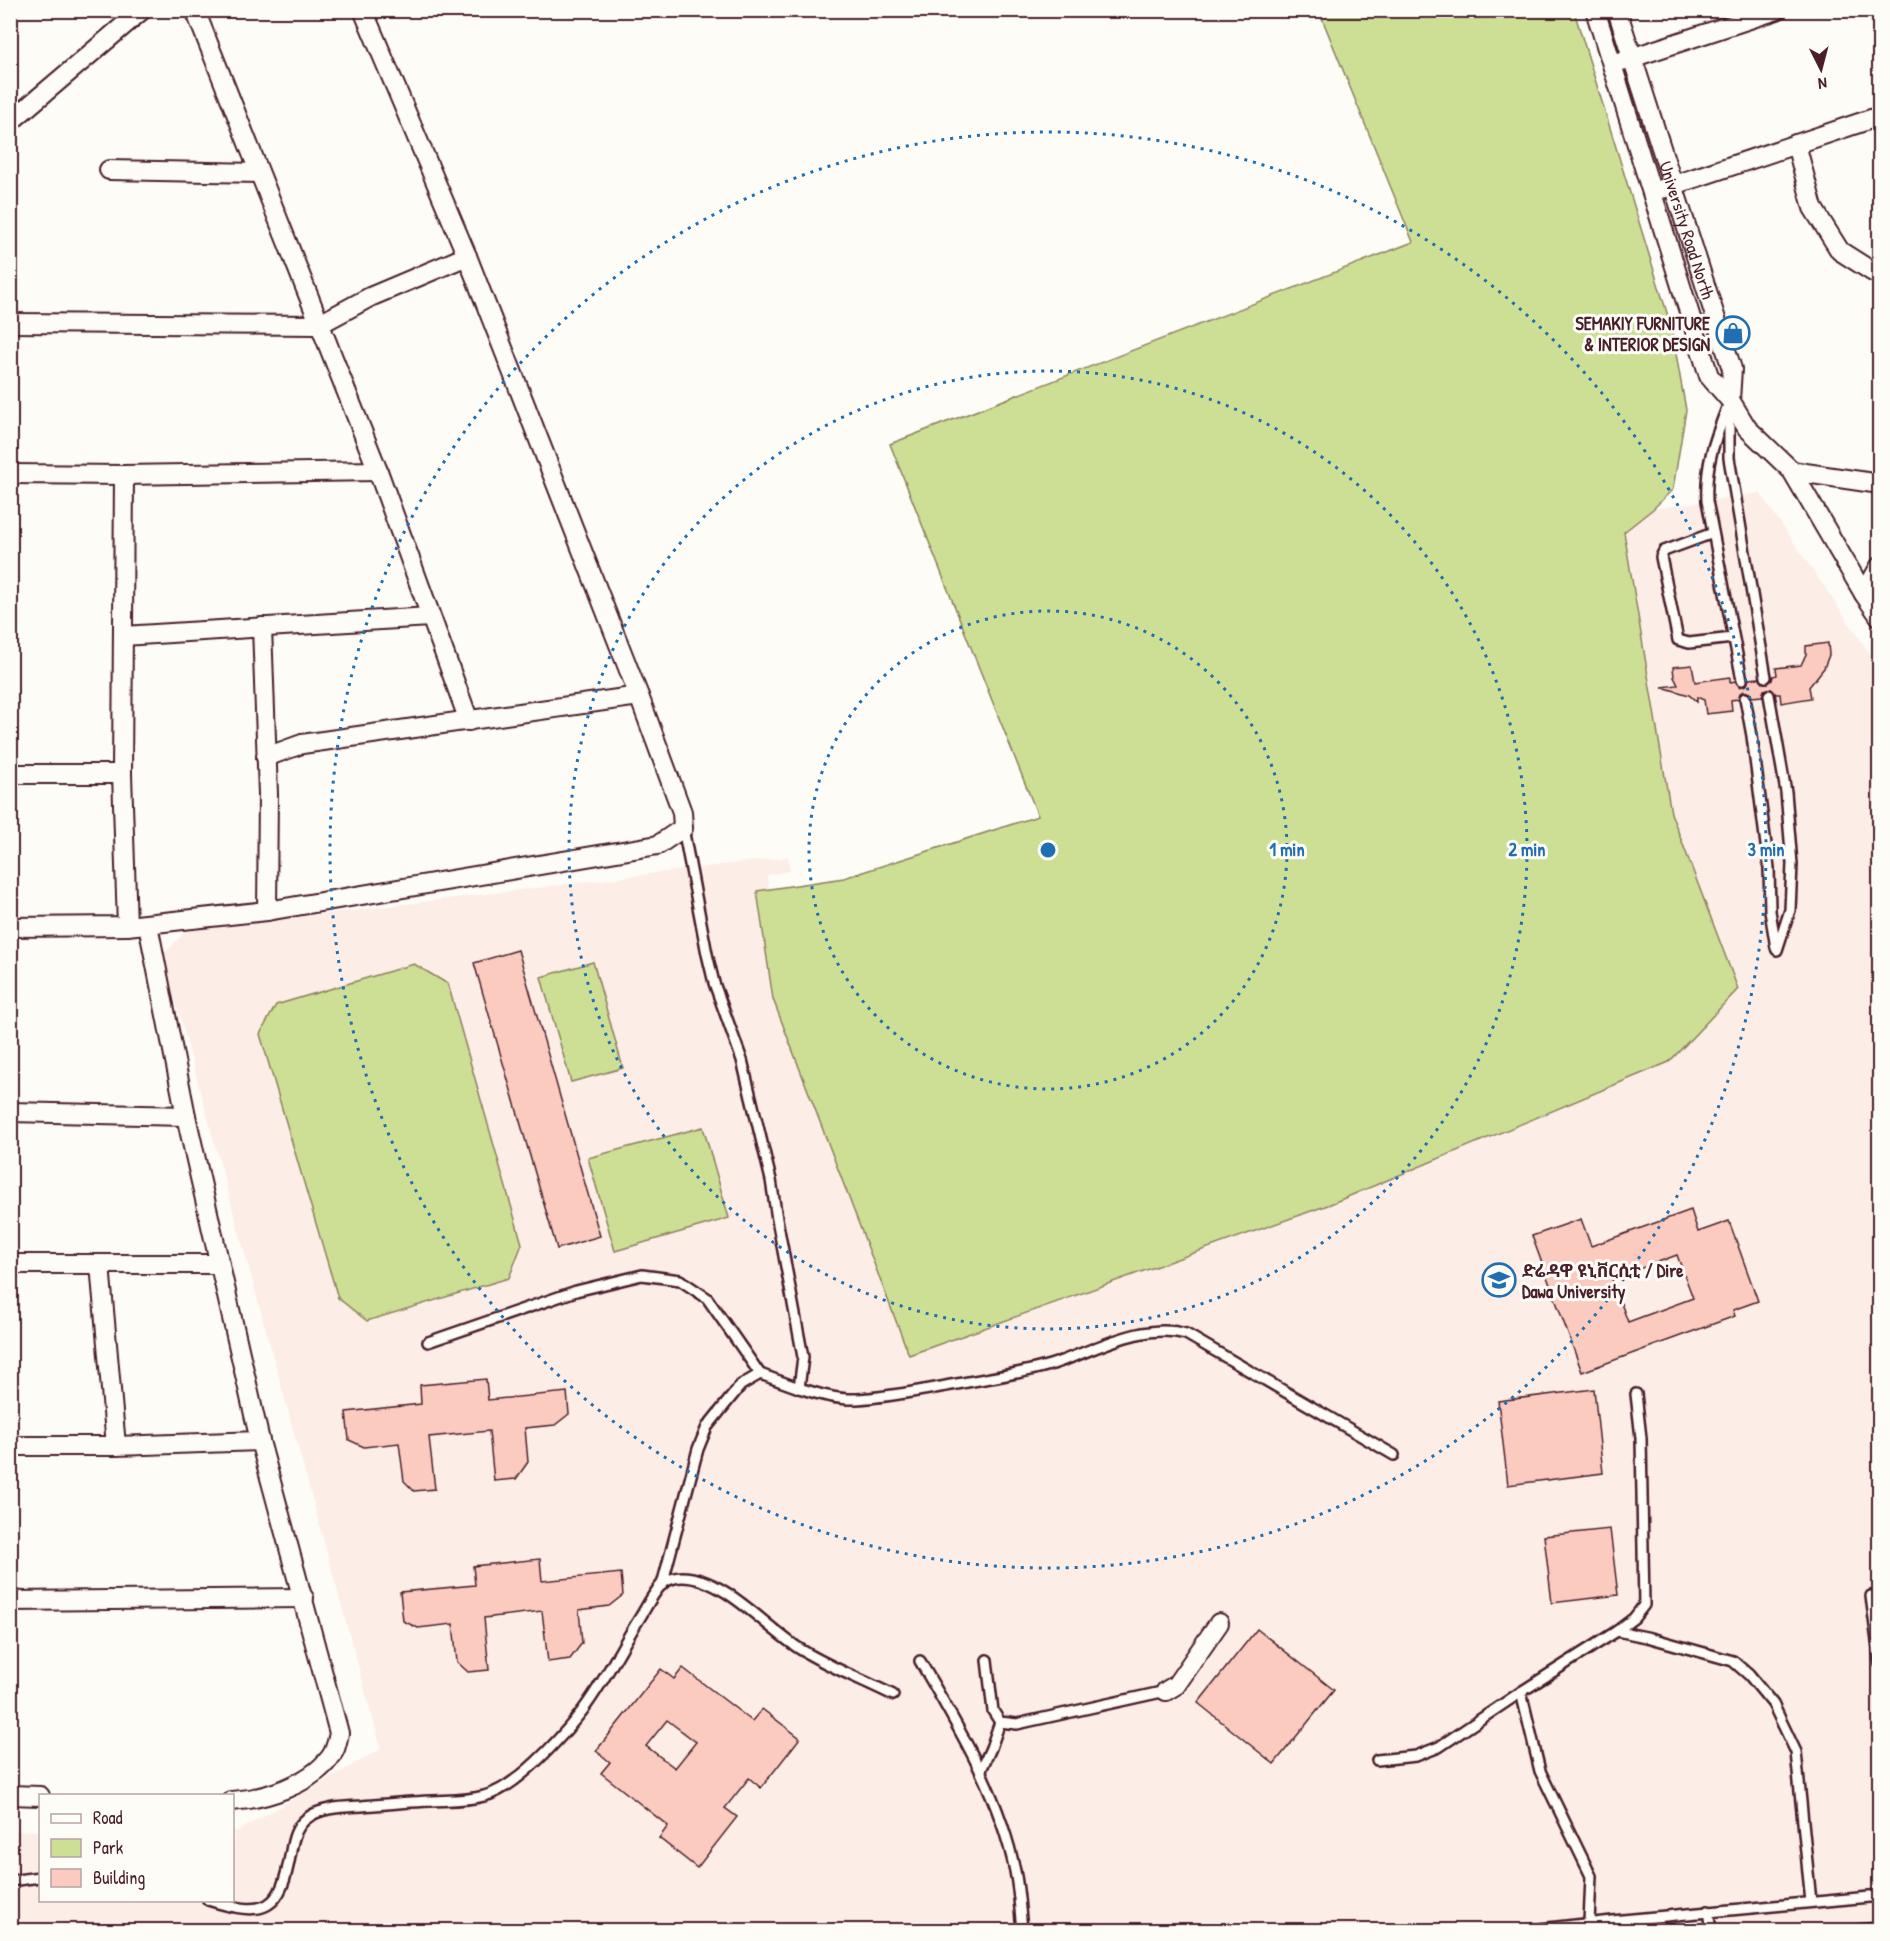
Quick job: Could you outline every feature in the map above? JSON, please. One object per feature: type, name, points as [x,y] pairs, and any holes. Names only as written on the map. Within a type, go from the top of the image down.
[{"type":"street","points":[[10,122],[142,10]]},
{"type":"street","points":[[195,10],[318,325],[378,471],[469,721]]},
{"type":"street","points":[[10,927],[148,925],[267,911],[658,845],[683,828],[682,812],[639,696],[468,256],[363,10]]},
{"type":"street","name":"University Road North","points":[[1595,10],[1709,376],[1730,400]]},
{"type":"street","name":"University Road North","points":[[1617,10],[1732,369],[1730,400]]},
{"type":"street","points":[[1612,64],[1777,10]]},
{"type":"street","points":[[1652,193],[1880,116]]},
{"type":"street","points":[[1796,144],[1813,208],[1840,251],[1880,274]]},
{"type":"street","points":[[109,170],[259,173]]},
{"type":"street","points":[[10,323],[318,325],[370,297],[468,256]]},
{"type":"street","points":[[1730,400],[1747,428],[1792,471],[1864,594],[1880,617]]},
{"type":"street","points":[[10,474],[124,475],[378,471]]},
{"type":"street","points":[[1792,471],[1880,484]]},
{"type":"street","points":[[124,475],[122,774],[127,926]]},
{"type":"street","points":[[1864,594],[1880,566]]},
{"type":"street","points":[[123,636],[430,617]]},
{"type":"street","points":[[262,627],[268,794],[267,911]]},
{"type":"street","points":[[266,757],[302,744],[639,696]]},
{"type":"street","points":[[10,774],[122,774]]},
{"type":"street","points":[[148,925],[186,1116],[260,1441],[339,1733],[336,1747],[329,1759],[306,1779],[248,1800],[234,1801]]},
{"type":"street","points":[[10,1112],[186,1116]]},
{"type":"street","points":[[10,1264],[220,1264]]},
{"type":"street","points":[[100,1265],[116,1446]]},
{"type":"street","points":[[10,1446],[116,1446],[260,1441]]},
{"type":"street","points":[[10,1600],[304,1598]]},
{"type":"street","points":[[1166,1691],[1176,1685],[1219,1623]]},
{"type":"street","points":[[10,1795],[39,1796]]},
{"type":"lane","points":[[1730,400],[1709,455],[1706,479],[1707,501],[1742,680]]},
{"type":"lane","points":[[1730,400],[1729,458],[1766,677]]},
{"type":"lane","points":[[1713,533],[1664,551],[1661,557],[1678,640],[1689,643],[1733,638]]},
{"type":"lane","points":[[1745,698],[1766,846],[1770,911],[1776,950],[1790,910],[1792,864],[1786,792],[1769,695]]},
{"type":"lane","points":[[683,828],[714,983],[742,1060],[771,1179],[803,1357],[799,1388]]},
{"type":"lane","points":[[428,1342],[576,1291],[642,1275],[680,1280],[707,1298],[760,1374],[822,1395],[856,1399],[917,1391],[1023,1372],[1053,1364],[1115,1340],[1172,1330],[1186,1334],[1394,1455]]},
{"type":"lane","points":[[215,1902],[253,1909],[260,1908],[278,1897],[284,1888],[296,1830],[305,1819],[316,1813],[344,1807],[486,1796],[506,1786],[564,1734],[582,1711],[662,1584],[698,1449],[707,1427],[741,1385],[760,1374]]},
{"type":"lane","points":[[1377,1760],[1416,1756],[1439,1747],[1617,1631],[1634,1618],[1644,1605],[1641,1438],[1636,1394]]},
{"type":"lane","points":[[662,1584],[674,1578],[683,1577],[697,1579],[719,1589],[802,1651],[893,1695]]},
{"type":"lane","points":[[1871,1596],[1880,1665]]},
{"type":"lane","points":[[1617,1631],[1733,1661],[1749,1675],[1773,1704],[1796,1752],[1812,1902]]},
{"type":"lane","points":[[981,1770],[992,1748],[1000,1722],[993,1711],[987,1660]]},
{"type":"lane","points":[[920,1661],[981,1770],[994,1802],[1016,1872],[1022,1930]]},
{"type":"lane","points":[[1000,1722],[1017,1724],[1166,1691]]},
{"type":"lane","points":[[1521,1692],[1540,1771],[1591,1876],[1589,1923]]},
{"type":"lane","points":[[10,1881],[39,1877]]},
{"type":"lane","points":[[1530,1930],[1589,1923],[1612,1926],[1708,1911],[1880,1896]]},
{"type":"lane","points":[[1708,1911],[1711,1930]]},
{"type":"lane","points":[[1857,1930],[1880,1928]]},
{"type":"shaded area","name":"ድሬዳዋ ዩኒቨርሲቲ / Dire Dawa University","points":[[1760,493],[1879,667],[1879,1930],[11,1930],[11,1831],[39,1831],[39,1902],[234,1902],[234,1831],[238,1831],[381,1749],[163,955],[186,931],[788,857],[790,871],[767,875],[769,889],[758,891],[1738,989],[1671,813],[1623,531],[1653,509]]},
{"type":"green space","points":[[1319,11],[1574,11],[1671,326],[1686,410],[1673,489],[1653,509],[1624,532],[1671,813],[1738,989],[1669,1062],[1328,1205],[909,1355],[773,999],[757,891],[844,878],[1038,816],[890,444],[1413,242]]},
{"type":"green space","points":[[593,962],[623,1068],[571,1082],[541,977]]},
{"type":"green space","points":[[414,964],[448,984],[522,1244],[509,1278],[367,1321],[338,1298],[260,1034],[276,1005]]},
{"type":"green space","points":[[703,1127],[729,1218],[615,1251],[588,1158]]},
{"type":"building","points":[[1828,643],[1829,655],[1824,668],[1809,687],[1811,698],[1781,703],[1780,694],[1776,694],[1771,689],[1764,690],[1762,696],[1752,697],[1750,693],[1744,691],[1740,693],[1738,699],[1731,700],[1732,711],[1706,714],[1704,700],[1697,697],[1697,702],[1689,695],[1662,687],[1678,685],[1673,667],[1692,665],[1695,682],[1730,677],[1730,682],[1735,681],[1740,687],[1747,685],[1749,679],[1759,678],[1763,683],[1768,683],[1773,676],[1777,675],[1776,668],[1801,665],[1806,654],[1806,646]]},
{"type":"building","points":[[518,950],[600,1236],[557,1249],[474,963]]},
{"type":"building","points":[[1691,1210],[1698,1232],[1729,1221],[1758,1301],[1733,1310],[1735,1316],[1582,1372],[1532,1236],[1581,1219],[1591,1246]],"holes":[[[1677,1255],[1693,1298],[1628,1322],[1612,1279]]]},
{"type":"building","points":[[486,1379],[488,1400],[567,1392],[569,1414],[555,1425],[525,1428],[528,1462],[516,1479],[494,1481],[489,1431],[429,1437],[435,1489],[414,1491],[404,1481],[399,1443],[364,1447],[349,1440],[346,1412],[421,1404],[420,1385]]},
{"type":"building","points":[[1594,1389],[1603,1473],[1508,1485],[1498,1401]]},
{"type":"building","points":[[1610,1529],[1618,1595],[1552,1603],[1544,1536]]},
{"type":"building","points":[[540,1559],[542,1581],[621,1573],[623,1595],[609,1606],[579,1610],[582,1643],[570,1659],[548,1662],[542,1611],[484,1618],[489,1670],[468,1672],[457,1662],[453,1624],[418,1628],[403,1621],[400,1592],[475,1585],[473,1566]]},
{"type":"building","points":[[1257,1629],[1334,1690],[1274,1764],[1198,1703]]},
{"type":"building","points":[[683,1668],[752,1721],[762,1709],[800,1738],[761,1788],[749,1778],[725,1808],[737,1817],[697,1868],[659,1838],[668,1826],[601,1773],[610,1762],[596,1751],[661,1669],[674,1679]],"holes":[[[667,1720],[696,1742],[675,1768],[646,1746]]]},
{"type":"place","name":"SEMAKIY FURNITURE & INTERIOR DESIGN","points":[[1733,333]]},
{"type":"place","name":"ድሬዳዋ ዩኒቨርሲቲ / Dire Dawa University","points":[[1499,1280]]}]
